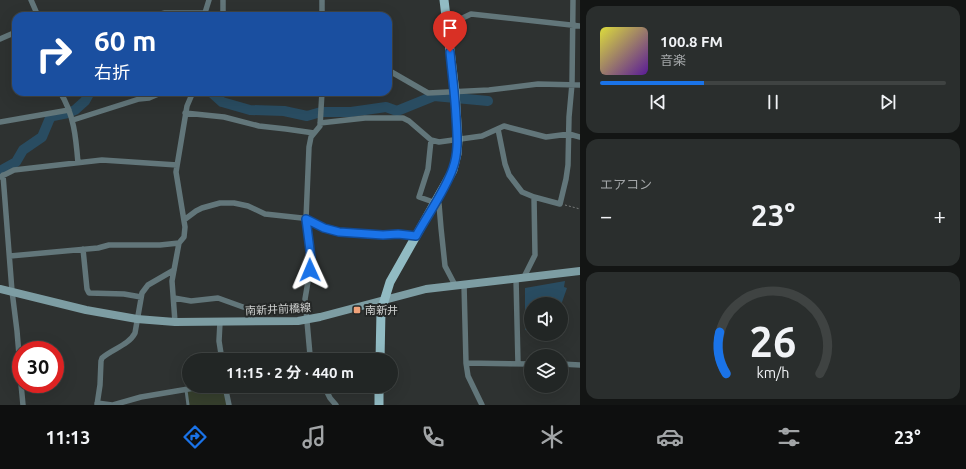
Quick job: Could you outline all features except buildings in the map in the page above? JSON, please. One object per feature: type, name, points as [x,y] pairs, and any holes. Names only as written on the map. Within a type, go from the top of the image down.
[{"type":"main road","points":[[380,353],[380,311],[383,300],[390,282],[453,170],[457,154],[458,140],[455,96],[444,0]]},
{"type":"main road","name":"南新井前橋線","points":[[0,289],[92,311],[137,319],[174,322],[306,320],[320,318],[426,289],[580,272]]},
{"type":"main road","points":[[379,393],[379,405]]},
{"type":"street","points":[[31,0],[36,12]]},
{"type":"street","points":[[205,12],[209,0]]},
{"type":"street","points":[[223,0],[223,12]]},
{"type":"street","points":[[322,0],[322,12]]},
{"type":"street","points":[[498,129],[505,164],[509,175],[522,192],[560,204],[566,179],[572,84],[572,0]]},
{"type":"street","points":[[446,26],[471,14],[580,26]]},
{"type":"street","points":[[0,39],[12,34]]},
{"type":"street","points":[[392,72],[426,92],[455,96],[538,84],[580,85]]},
{"type":"street","points":[[62,96],[73,120],[78,163]]},
{"type":"street","points":[[73,120],[139,99],[154,96]]},
{"type":"street","points":[[174,322],[172,281],[179,243],[184,237],[184,220],[176,172],[188,102],[191,96]]},
{"type":"street","points":[[310,353],[305,298],[311,264],[306,219],[309,147],[314,133],[318,129],[320,123],[322,96]]},
{"type":"street","points":[[0,122],[69,110]]},
{"type":"street","points":[[186,113],[224,117],[259,126],[314,133]]},
{"type":"street","points":[[320,123],[365,118],[403,118],[409,120],[431,140],[439,142],[482,136],[504,126],[546,137],[569,134],[580,137]]},
{"type":"street","points":[[431,140],[428,169],[419,197],[439,204],[446,266],[460,285],[468,376],[482,405]]},
{"type":"street","points":[[18,341],[1,176],[14,170],[102,160],[177,165]]},
{"type":"street","points":[[518,364],[520,278],[535,254],[534,197]]},
{"type":"street","points":[[184,220],[196,210],[220,203],[234,202],[248,206],[265,214],[306,219],[324,228],[339,232],[416,236]]},
{"type":"street","points":[[10,256],[83,250],[109,245],[160,245],[179,243]]},
{"type":"street","points":[[83,250],[87,289],[89,293],[124,294],[141,297]]},
{"type":"street","points":[[174,270],[148,285],[142,293],[133,337],[128,342],[106,354],[100,361],[100,385],[97,404],[112,405],[141,397],[182,391]]},
{"type":"street","points":[[174,298],[191,301],[218,298],[242,307]]},
{"type":"street","points":[[220,322],[219,342],[221,353]]},
{"type":"street","points":[[466,363],[524,364]]},
{"type":"street","points":[[568,364],[580,365]]},
{"type":"street","points":[[22,393],[23,405]]},
{"type":"street","points":[[226,393],[229,405]]},
{"type":"street","points":[[328,393],[336,405]]},
{"type":"lane","points":[[186,393],[188,405]]},
{"type":"path","points":[[560,204],[580,209]]},
{"type":"green space","points":[[187,393],[225,393],[227,405],[189,405]]},
{"type":"water","points":[[565,281],[564,287],[567,288],[564,297],[525,297],[525,288]]},
{"type":"waterway","points":[[0,171],[16,162],[23,150],[42,137],[50,118],[75,110],[85,101],[88,96]]},
{"type":"waterway","points":[[215,96],[222,102],[250,110],[284,111],[307,116],[321,112],[351,112],[386,107],[397,111],[434,96],[488,101]]},
{"type":"place","name":"南新井","points":[[357,310]]},
{"type":"route","points":[[310,270],[311,258],[306,219],[324,228],[339,232],[416,236],[453,170],[457,154],[458,140],[455,92],[450,52]]}]
